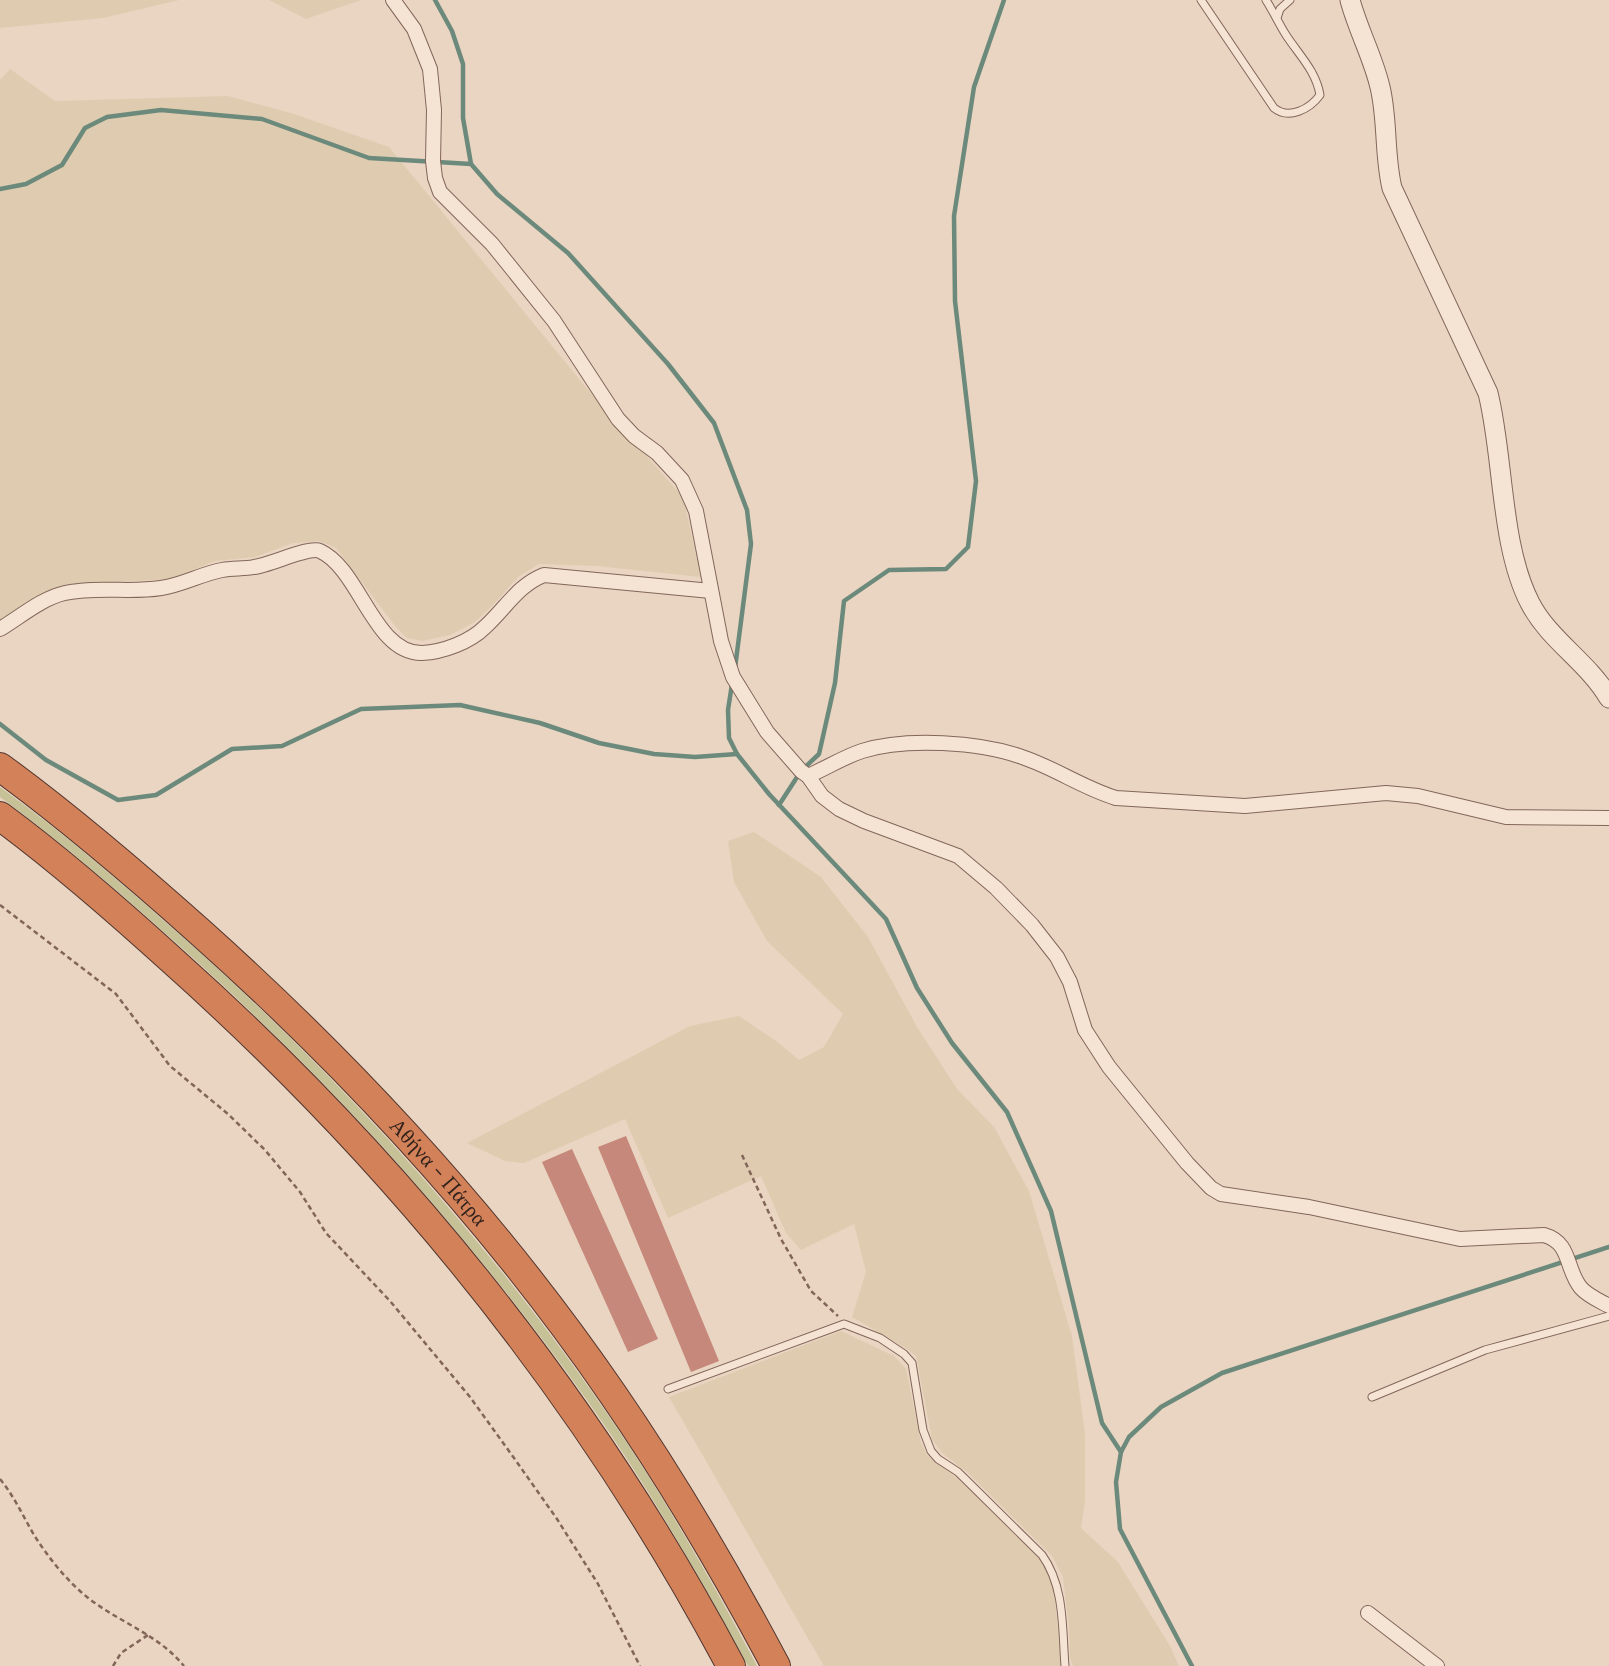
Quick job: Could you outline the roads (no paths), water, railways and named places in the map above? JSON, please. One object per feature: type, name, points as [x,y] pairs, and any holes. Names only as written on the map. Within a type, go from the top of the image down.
[{"type":"highway","name":"Αθήνα - Πάτρα","points":[[0,767],[106,849],[245,972],[347,1073],[454,1190],[536,1291],[610,1390],[696,1524],[776,1666]]},
{"type":"highway","name":"Αθήνα - Πάτρα","points":[[0,816],[102,897],[216,999],[309,1090],[424,1216],[505,1315],[584,1423],[655,1532],[731,1666]]},
{"type":"street","points":[[393,0],[414,29],[430,69],[434,110],[433,161],[437,185],[455,208],[492,244],[554,321],[618,419],[634,436],[657,453],[682,480],[696,511],[721,641],[733,677],[767,732],[808,776],[822,796],[839,809],[894,834],[958,856],[996,888],[1032,925],[1064,968],[1080,1018],[1093,1043],[1187,1163],[1211,1188],[1230,1196],[1309,1207],[1461,1239],[1544,1235],[1556,1238],[1564,1250],[1578,1285],[1609,1307]]},
{"type":"street","points":[[1347,1],[1380,87],[1387,128],[1388,168],[1392,188],[1488,393],[1521,584],[1540,619],[1589,670],[1609,698]]},
{"type":"street","points":[[0,629],[64,593],[160,588],[225,569],[275,563],[305,550],[316,549],[331,557],[341,568],[385,633],[400,646],[418,653],[436,652],[469,638],[485,628],[499,610],[531,580],[544,575],[711,591]]},
{"type":"street","points":[[808,776],[862,751],[881,746],[940,742],[1020,756],[1098,793],[1116,797],[1245,806],[1386,793],[1418,796],[1506,817],[1609,818]]},
{"type":"street","points":[[1368,1613],[1437,1666]]},
{"type":"lane","points":[[1201,0],[1274,108],[1288,114],[1306,108],[1320,95],[1318,83],[1266,0]]},
{"type":"lane","points":[[1278,18],[1280,9],[1290,0]]},
{"type":"lane","points":[[1372,1397],[1485,1350],[1609,1316]]},
{"type":"lane","points":[[668,1389],[844,1324],[880,1338],[904,1354],[912,1363],[923,1430],[931,1451],[958,1472],[1050,1566],[1060,1603],[1065,1666]]},
{"type":"waterway","points":[[435,0],[452,31],[463,64],[463,118],[471,164],[497,194],[568,253],[668,364],[714,423],[747,510],[751,544],[735,668]]},
{"type":"waterway","points":[[779,805],[801,771],[819,754],[835,683],[844,601],[889,570],[946,569],[968,547],[976,481],[955,301],[954,216],[974,87],[1004,0]]},
{"type":"waterway","points":[[0,189],[26,184],[62,165],[85,128],[107,117],[161,110],[262,119],[369,158],[471,164]]},
{"type":"waterway","points":[[732,684],[728,710],[729,738],[737,754],[769,794],[886,919],[917,988],[952,1043],[1007,1112],[1051,1211],[1102,1423],[1121,1452]]},
{"type":"waterway","points":[[0,724],[46,760],[118,800],[156,795],[232,749],[282,746],[361,709],[460,705],[540,723],[599,743],[654,754],[695,757],[737,754]]},
{"type":"waterway","points":[[1192,1666],[1120,1529],[1116,1482],[1121,1452],[1129,1437],[1161,1407],[1222,1373],[1609,1247]]}]
